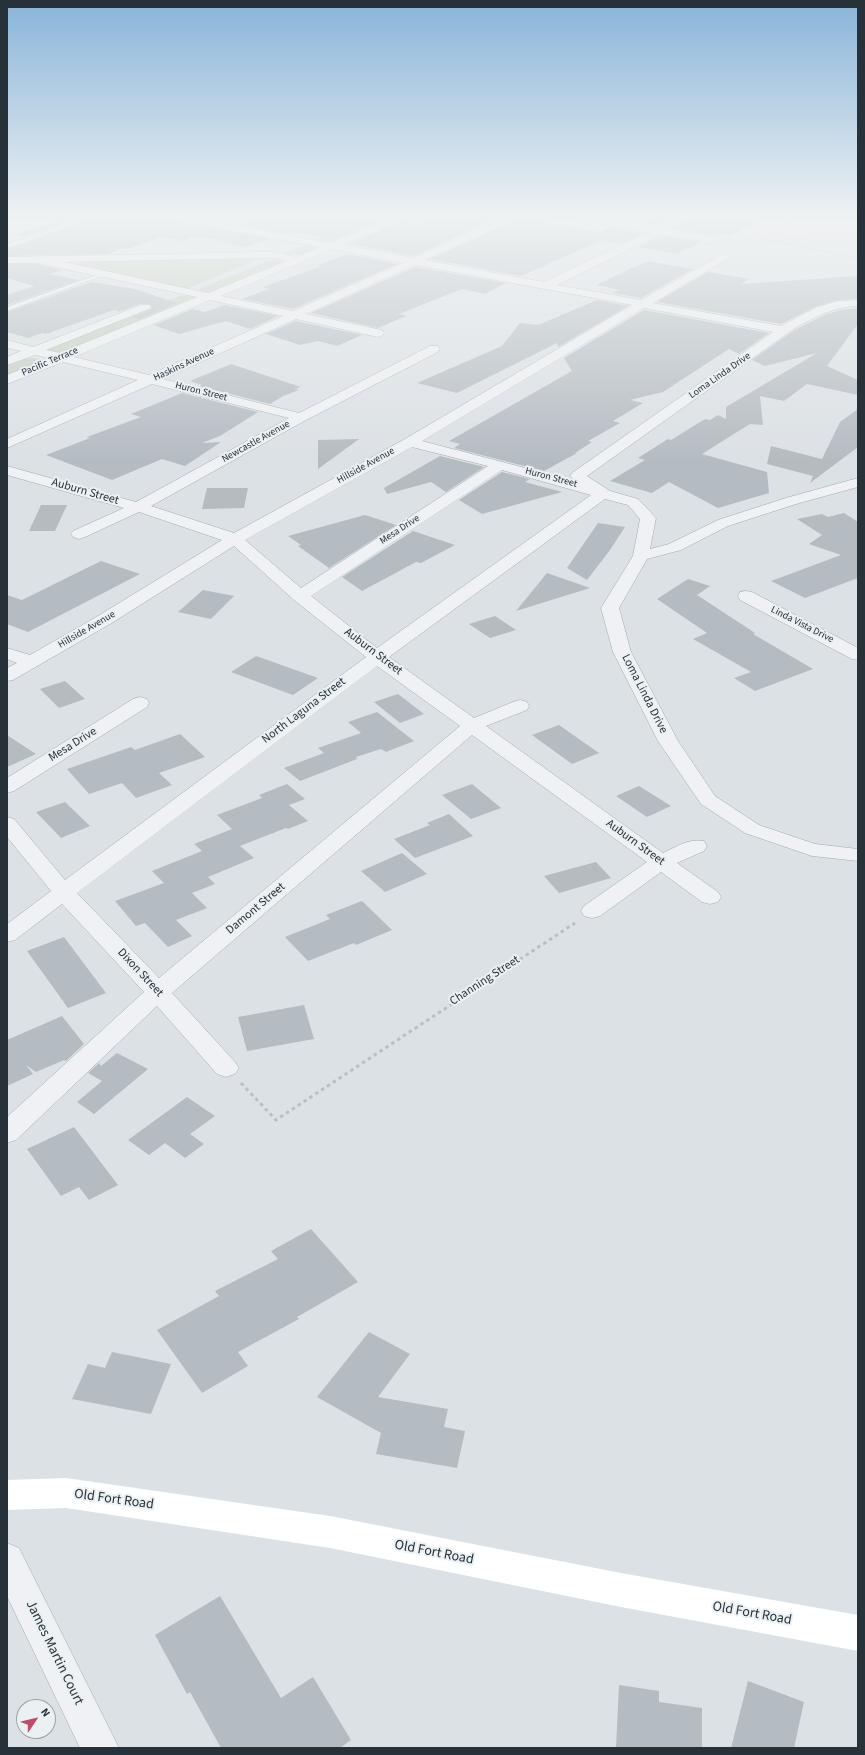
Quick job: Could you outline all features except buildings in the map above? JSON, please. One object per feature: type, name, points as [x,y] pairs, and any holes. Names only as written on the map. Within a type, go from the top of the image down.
[{"type":"street","name":"Pacific Terrace","points":[[7,361],[168,298]]},
{"type":"street","name":"Pacific Terrace","points":[[7,380],[203,298]]},
{"type":"street","points":[[216,298],[378,333]]},
{"type":"street","name":"Haskins Avenue","points":[[7,444],[332,298]]},
{"type":"street","points":[[605,298],[782,330]]},
{"type":"street","name":"Hillside Avenue","points":[[7,676],[104,620],[235,539],[410,442],[653,298]]},
{"type":"street","name":"Loma Linda Drive","points":[[604,493],[577,476],[782,330],[814,311],[841,303],[858,303]]},
{"type":"street","name":"Huron Street","points":[[7,344],[301,417]]},
{"type":"street","name":"Newcastle Avenue","points":[[79,534],[138,507],[301,417],[434,349]]},
{"type":"street","name":"Huron Street","points":[[410,442],[633,502],[648,518],[641,556]]},
{"type":"street","name":"Mesa Drive","points":[[300,596],[500,465]]},
{"type":"street","name":"Auburn Street","points":[[7,470],[138,507],[235,539],[300,596],[377,656],[710,897]]},
{"type":"street","points":[[641,556],[675,547],[723,523],[790,501],[858,482]]},
{"type":"street","name":"North Laguna Street","points":[[7,935],[377,656],[604,493]]},
{"type":"street","name":"Loma Linda Drive","points":[[641,556],[610,608],[622,652],[668,741],[708,800],[752,830],[812,850],[858,855]]},
{"type":"street","name":"Linda Vista Drive","points":[[746,596],[858,654]]},
{"type":"street","points":[[7,653],[31,662]]},
{"type":"street","name":"Mesa Drive","points":[[7,787],[140,703]]},
{"type":"street","name":"Damont Street","points":[[7,1133],[158,992],[472,725],[520,706]]},
{"type":"street","name":"Dixon Street","points":[[7,823],[64,893],[158,992],[226,1068]]},
{"type":"street","points":[[592,911],[661,862],[696,846]]},
{"type":"street","name":"Old Fort Road","points":[[7,1495],[66,1493],[330,1532],[621,1590],[858,1633]]},
{"type":"street","name":"James Martin Court","points":[[7,1558],[100,1748]]},
{"type":"lane","points":[[7,310],[40,298]]},
{"type":"path","name":"Channing Street","points":[[226,1068],[276,1120],[592,911]]},
{"type":"green space","points":[[174,298],[195,298],[196,300],[68,352],[58,354],[49,351],[49,348]]},
{"type":"green space","points":[[33,358],[41,360],[41,363],[7,378],[7,366],[24,359]]}]
